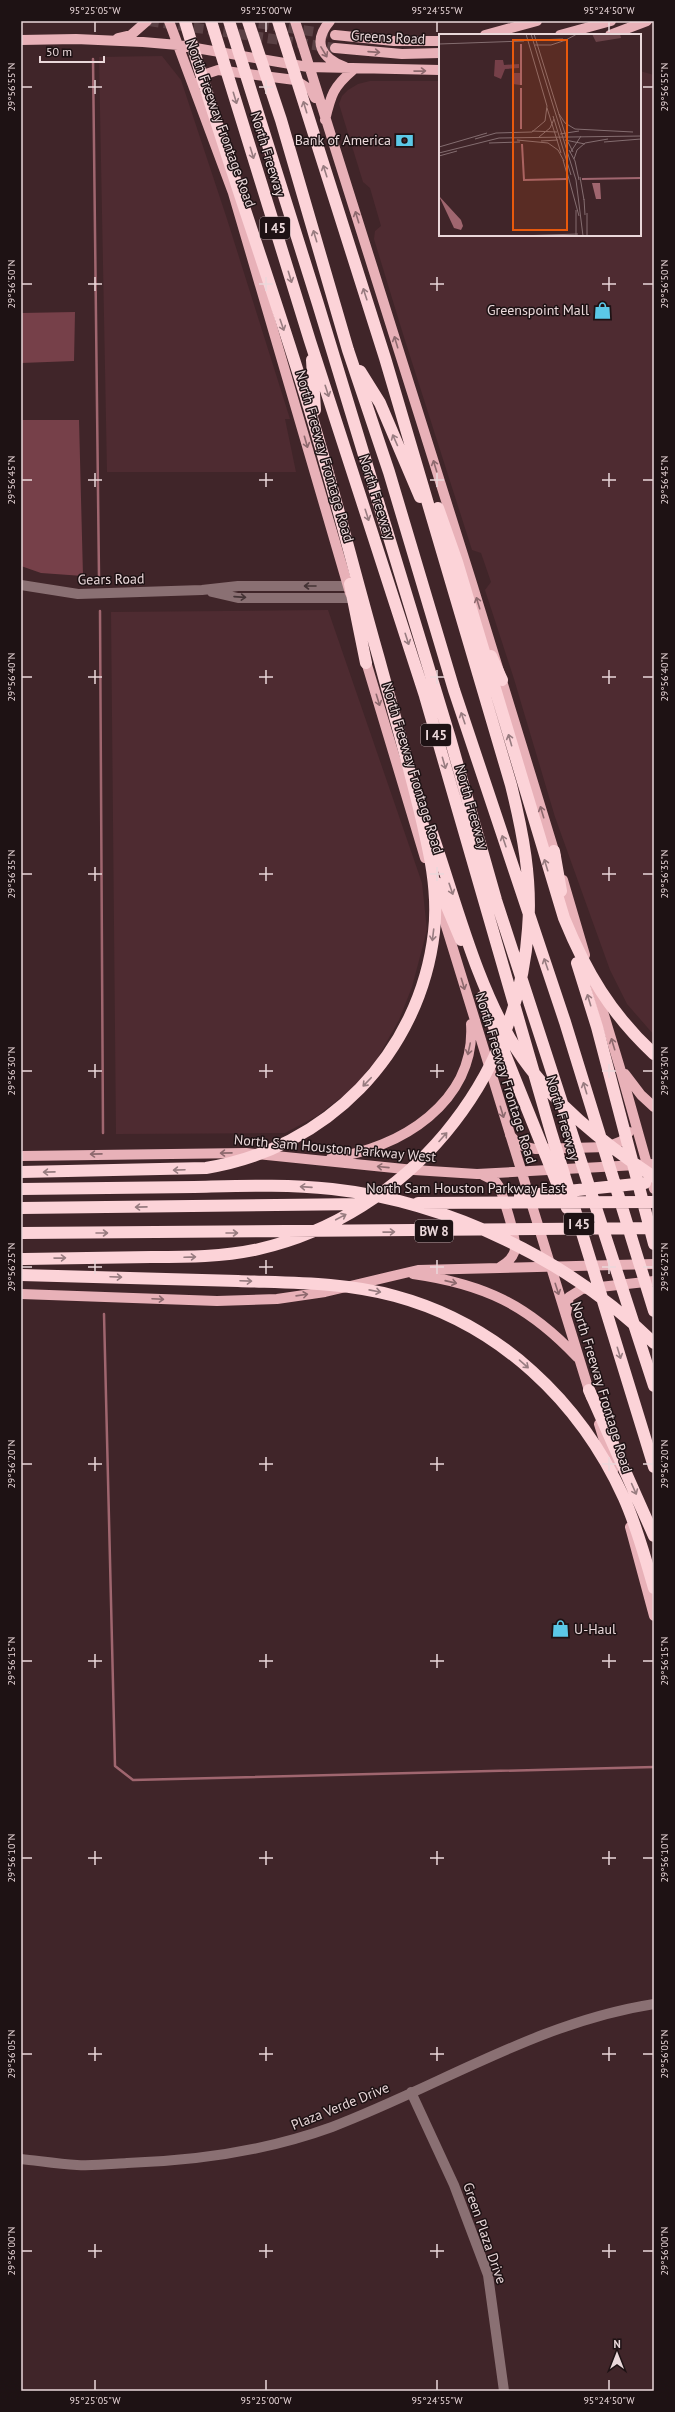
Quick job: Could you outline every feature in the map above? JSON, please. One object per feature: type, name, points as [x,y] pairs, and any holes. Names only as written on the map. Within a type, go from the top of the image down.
[{"type":"highway","points":[[21,1172],[182,1170],[232,1164],[282,1145],[316,1126],[336,1111],[374,1075],[392,1052],[414,1009],[425,982],[434,929],[435,905],[433,871],[407,760],[304,389],[215,124],[185,21]]},
{"type":"highway","name":"North Freeway","points":[[211,21],[310,341],[425,696],[550,1132],[654,1467]]},
{"type":"highway","name":"North Freeway","points":[[229,21],[450,738],[496,900],[654,1386]]},
{"type":"highway","name":"North Freeway","points":[[248,21],[281,120],[348,350],[389,472],[454,690],[563,1015],[654,1311]]},
{"type":"highway","points":[[21,1259],[224,1254],[259,1249],[322,1227],[375,1197],[428,1153],[458,1120],[472,1099],[503,1037],[520,982],[528,931],[529,883],[524,838],[511,785],[469,638],[385,358],[278,21]]},
{"type":"highway","points":[[310,341],[315,410],[366,663]]},
{"type":"highway","points":[[348,350],[380,403],[502,680]]},
{"type":"highway","points":[[385,358],[457,562],[564,918],[578,952],[600,993],[633,1034],[654,1054]]},
{"type":"highway","points":[[407,760],[482,977],[500,1020],[517,1050],[557,1099],[597,1136],[654,1177]]},
{"type":"highway","points":[[420,840],[536,1134],[588,1256]]},
{"type":"highway","points":[[554,851],[568,934],[597,1027],[654,1244]]},
{"type":"highway","points":[[447,1203],[654,1182]]},
{"type":"highway","points":[[21,1189],[273,1186],[333,1190],[379,1197],[457,1220],[524,1250],[582,1284],[614,1308],[654,1343]]},
{"type":"highway","name":"North Sam Houston Parkway East","points":[[21,1208],[654,1202]]},
{"type":"highway","name":"BW 8","points":[[21,1234],[280,1233],[654,1228]]},
{"type":"highway","points":[[587,1229],[654,1234]]},
{"type":"highway","points":[[21,1275],[333,1286],[393,1295],[443,1313],[470,1326],[519,1359],[542,1379],[581,1423],[601,1453],[624,1498],[634,1523],[654,1588]]},
{"type":"highway","points":[[589,1390],[654,1536]]},
{"type":"main road","points":[[107,41],[131,35],[147,21]]},
{"type":"main road","name":"North Freeway Frontage Road","points":[[169,21],[185,60],[202,112],[233,193],[349,586],[366,663],[470,1010],[549,1266],[580,1360],[654,1616]]},
{"type":"main road","points":[[295,21],[325,122],[349,190],[502,680],[650,1165],[654,1189]]},
{"type":"main road","points":[[330,21],[321,34],[320,44],[324,54],[338,64],[353,70]]},
{"type":"main road","points":[[489,34],[537,21]]},
{"type":"main road","points":[[564,34],[610,21]]},
{"type":"main road","points":[[613,34],[647,21]]},
{"type":"main road","name":"Greens Road","points":[[335,35],[394,41],[439,41]]},
{"type":"main road","points":[[21,40],[107,41],[178,46],[308,67],[353,70],[439,70]]},
{"type":"main road","name":"Greens Road","points":[[335,48],[402,54],[439,53]]},
{"type":"main road","points":[[202,112],[200,81],[203,75],[218,70],[295,80],[311,90],[322,110]]},
{"type":"main road","points":[[325,122],[331,94],[338,83],[353,70]]},
{"type":"main road","points":[[317,1160],[350,1155],[379,1148],[413,1130],[431,1115],[446,1100],[463,1072],[471,1043],[470,1010]]},
{"type":"main road","points":[[620,1068],[641,1095],[654,1107]]},
{"type":"main road","points":[[508,1132],[519,1145],[527,1148],[607,1147],[622,1141],[633,1124],[633,1113]]},
{"type":"main road","name":"North Sam Houston Parkway West","points":[[21,1156],[246,1152],[414,1170],[477,1174],[650,1165]]},
{"type":"main road","points":[[477,1174],[491,1179],[500,1188],[515,1243],[514,1253],[510,1260],[500,1267]]},
{"type":"main road","points":[[21,1294],[217,1301],[277,1299],[324,1292],[399,1273],[424,1270],[654,1264]]},
{"type":"main road","points":[[399,1273],[458,1284],[507,1300],[554,1332],[580,1360]]},
{"type":"main road","points":[[567,1320],[566,1308],[569,1297],[582,1288],[654,1281]]},
{"type":"street","name":"Gears Road","points":[[21,585],[78,594],[202,590],[238,586],[349,586]]},
{"type":"street","name":"Gears Road","points":[[202,590],[238,598],[351,598]]},
{"type":"street","name":"Plaza Verde Drive","points":[[21,2159],[78,2165],[139,2163],[208,2157],[252,2150],[290,2141],[333,2126],[519,2042],[564,2025],[654,2004]]},
{"type":"street","name":"Green Plaza Drive","points":[[411,2092],[454,2185],[488,2275],[504,2391]]},
{"type":"shaded area","points":[[162,56],[181,80],[227,219],[290,419],[285,419],[296,472],[107,472],[99,57]]},
{"type":"shaded area","points":[[641,71],[654,75],[654,1035],[627,1004],[610,970],[555,817],[514,679],[485,590],[491,582],[481,553],[472,550],[374,239],[375,231],[381,226],[370,188],[363,182],[339,104],[342,96],[348,90],[358,84],[370,81],[439,81],[439,236],[641,236]]},
{"type":"shaded area","points":[[75,312],[74,361],[21,363],[21,313]]},
{"type":"shaded area","points":[[21,420],[79,420],[83,576],[41,573],[21,566]]},
{"type":"shaded area","points":[[328,610],[422,883],[427,930],[412,987],[399,1020],[377,1059],[352,1089],[317,1116],[285,1133],[116,1134],[111,612]]},
{"type":"waterway","points":[[93,59],[99,577]]},
{"type":"waterway","points":[[100,611],[103,1133]]},
{"type":"waterway","points":[[104,1314],[115,1766],[133,1780],[654,1767]]},
{"type":"tunnel","points":[[149,21],[335,48]]},
{"type":"tunnel","points":[[244,21],[335,35]]},
{"type":"place","name":"Bank of America","points":[[404,140]]},
{"type":"place","name":"Greenspoint Mall","points":[[602,310]]},
{"type":"place","name":"U-Haul","points":[[561,1629]]}]
